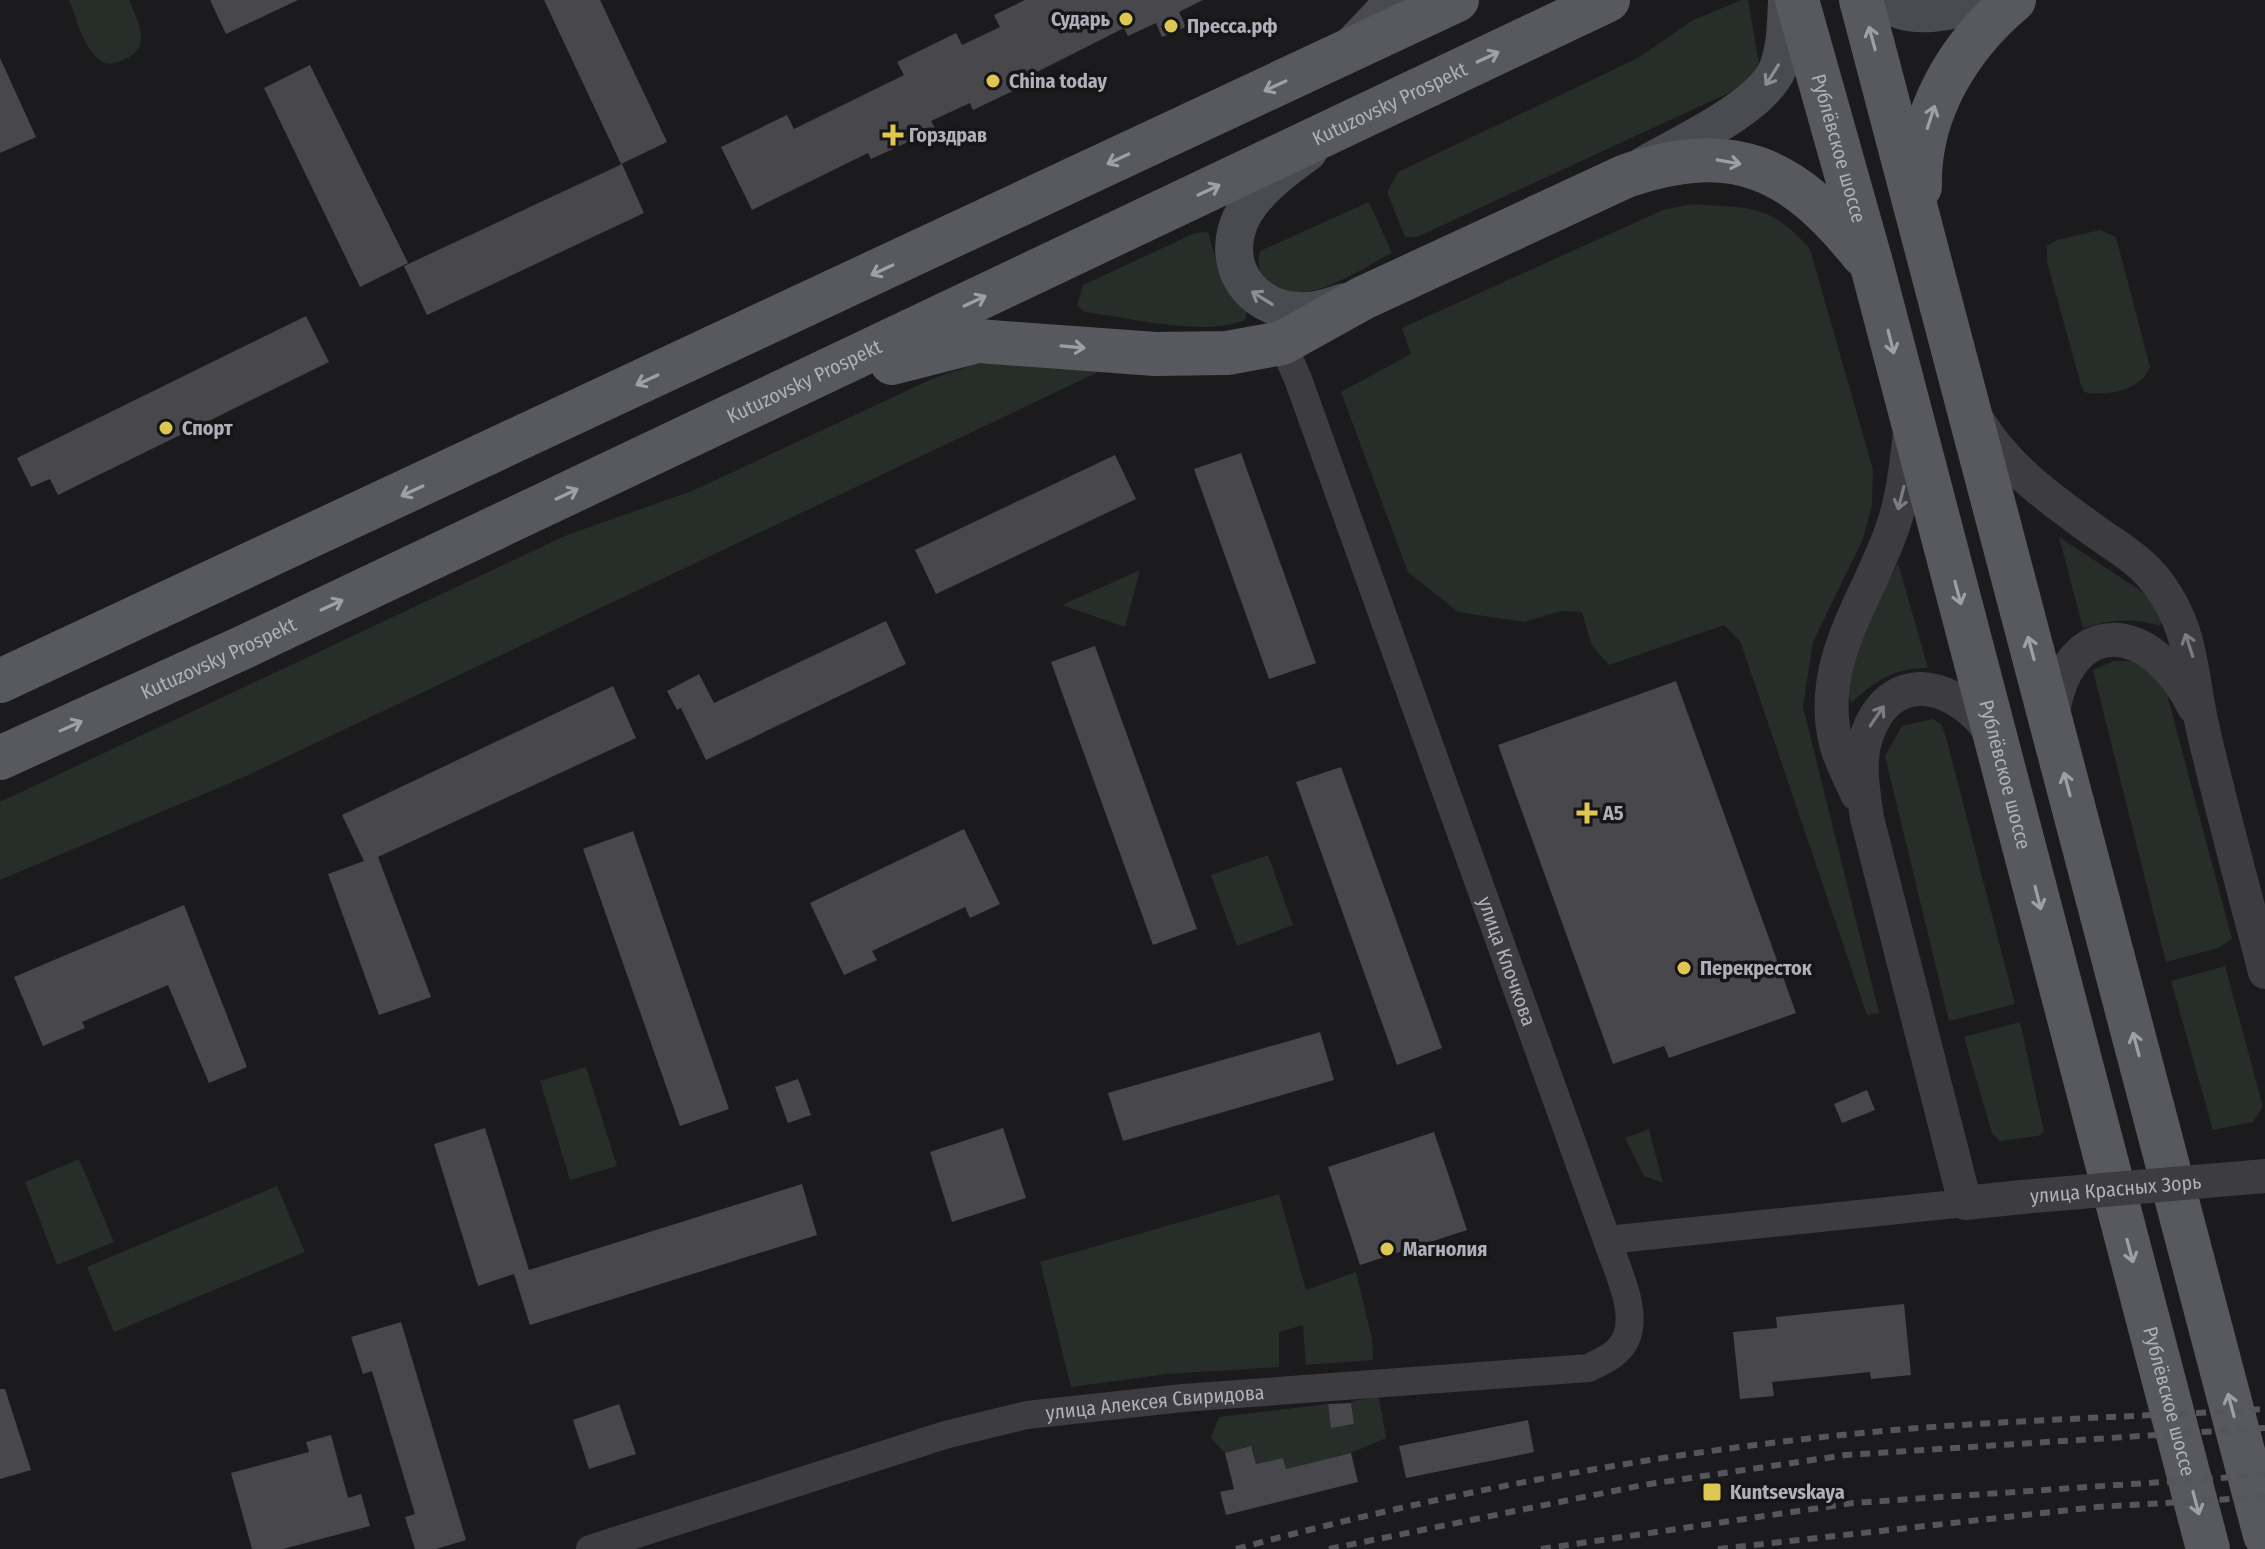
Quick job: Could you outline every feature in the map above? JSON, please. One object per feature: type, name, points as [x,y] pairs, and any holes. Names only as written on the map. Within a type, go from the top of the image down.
[{"type":"main road","points":[[1345,53],[1395,0]]},
{"type":"main road","points":[[0,681],[1457,0]]},
{"type":"main road","name":"Kutuzovsky Prospekt","points":[[0,758],[752,407],[1608,0]]},
{"type":"main road","points":[[1626,176],[1752,100],[1778,68],[1785,39],[1787,0]]},
{"type":"main road","name":"Рублёвское шоссе","points":[[1797,0],[1872,266],[2208,1549]]},
{"type":"main road","points":[[1861,0],[2265,1535]]},
{"type":"main road","points":[[1883,0],[1889,6],[1915,12],[1941,12],[1987,0]]},
{"type":"main road","points":[[1921,222],[1919,174],[1925,137],[1937,99],[1970,44],[2014,0]]},
{"type":"main road","points":[[1342,127],[1282,171],[1250,206],[1237,227],[1234,257],[1240,279],[1256,298],[1282,310],[1305,312],[1363,298]]},
{"type":"main road","points":[[752,407],[922,353],[978,341],[1155,354],[1227,353],[1282,343],[1363,298],[1626,176],[1669,161],[1696,158],[1759,167],[1797,189],[1835,221],[1872,266]]},
{"type":"street","name":"улица Клочкова","points":[[1282,343],[1298,379],[1607,1240]]},
{"type":"street","points":[[1967,403],[2010,465],[2037,489],[2134,559],[2157,582],[2179,618],[2193,656],[2201,722],[2265,972]]},
{"type":"street","points":[[1867,818],[1836,744],[1831,685],[1838,650],[1894,527],[1904,486],[1912,421]]},
{"type":"street","points":[[2051,724],[2055,694],[2064,669],[2076,655],[2100,642],[2121,641],[2141,645],[2163,660],[2182,682],[2201,722]]},
{"type":"street","points":[[1607,1240],[1965,1203],[1867,818],[1862,779],[1866,734],[1887,703],[1904,692],[1942,690],[1962,700],[1981,716],[1997,741]]},
{"type":"street","name":"улица Красных Зорь","points":[[1965,1203],[2265,1176]]},
{"type":"street","name":"улица Алексея Свиридова","points":[[590,1549],[945,1435],[1027,1415],[1183,1398],[1589,1368],[1617,1352],[1627,1336],[1630,1314],[1607,1240]]},
{"type":"shaded area","points":[[69,0],[129,0],[141,33],[139,48],[119,62],[110,64],[101,61],[85,41]]},
{"type":"shaded area","points":[[1748,0],[1759,64],[1749,79],[1735,90],[1417,237],[1405,237],[1387,192],[1398,172],[1638,58],[1693,20]]},
{"type":"shaded area","points":[[1369,202],[1392,253],[1346,278],[1312,291],[1280,289],[1263,276],[1259,266],[1260,251]]},
{"type":"shaded area","points":[[1692,204],[1744,208],[1770,215],[1810,249],[1873,470],[1872,505],[1863,539],[1813,642],[1803,707],[1879,1013],[1867,1015],[1741,643],[1724,625],[1609,665],[1592,646],[1582,612],[1561,611],[1524,622],[1458,612],[1408,572],[1341,392],[1411,354],[1402,328],[1663,210]]},
{"type":"shaded area","points":[[2100,230],[2116,237],[2150,367],[2146,375],[2131,386],[2112,392],[2093,393],[2084,392],[2081,385],[2047,262],[2047,246],[2057,240]]},
{"type":"shaded area","points":[[1208,232],[1218,267],[1248,304],[1245,320],[1228,325],[1188,327],[1085,312],[1077,306],[1083,285],[1195,233]]},
{"type":"shaded area","points":[[1064,363],[1109,367],[244,777],[0,880],[0,802],[567,535],[692,491],[934,378],[976,364]]},
{"type":"shaded area","points":[[2059,537],[2152,598],[2162,619],[2160,626],[2122,621],[2083,628]]},
{"type":"shaded area","points":[[1898,563],[1928,668],[1906,670],[1886,677],[1851,703],[1848,688],[1855,652]]},
{"type":"shaded area","points":[[1140,570],[1125,627],[1062,605]]},
{"type":"shaded area","points":[[2114,661],[2131,661],[2163,679],[2232,939],[2218,948],[2166,962],[2093,670]]},
{"type":"shaded area","points":[[1933,719],[1942,725],[1947,741],[2015,1004],[1949,1021],[1885,756],[1902,726]]},
{"type":"shaded area","points":[[1268,855],[1293,925],[1237,946],[1211,875]]},
{"type":"shaded area","points":[[2225,966],[2263,1107],[2253,1122],[2213,1130],[2171,981]]},
{"type":"shaded area","points":[[2020,1022],[2044,1132],[2038,1136],[2000,1141],[1992,1133],[1964,1037]]},
{"type":"shaded area","points":[[586,1067],[617,1166],[570,1180],[540,1081]]},
{"type":"shaded area","points":[[1649,1129],[1663,1183],[1644,1176],[1625,1138]]},
{"type":"shaded area","points":[[79,1159],[114,1242],[57,1265],[25,1182]]},
{"type":"shaded area","points":[[277,1186],[305,1252],[114,1332],[87,1267]]},
{"type":"shaded area","points":[[1279,1194],[1306,1290],[1356,1272],[1372,1339],[1373,1360],[1306,1365],[1303,1325],[1279,1332],[1279,1367],[1167,1374],[1071,1387],[1040,1262]]},
{"type":"shaded area","points":[[1379,1397],[1386,1438],[1351,1453],[1286,1469],[1283,1458],[1256,1464],[1251,1446],[1225,1453],[1211,1438],[1219,1417],[1328,1404],[1331,1427],[1353,1425],[1351,1401]]},
{"type":"building","points":[[210,0],[298,0],[226,34]]},
{"type":"building","points":[[544,0],[600,0],[667,142],[621,164]]},
{"type":"building","points":[[1025,0],[1203,0],[1179,12],[1186,27],[1162,37],[1156,23],[1128,36],[1124,28],[1033,74],[1036,80],[973,110],[970,103],[931,121],[935,128],[919,137],[871,159],[868,153],[752,210],[721,147],[787,115],[794,129],[904,75],[897,62],[956,33],[962,45],[1000,27],[994,15]]},
{"type":"building","points":[[0,58],[36,137],[0,153]]},
{"type":"building","points":[[310,65],[408,263],[360,287],[264,88]]},
{"type":"building","points":[[622,164],[644,213],[427,315],[404,266]]},
{"type":"building","points":[[306,316],[329,362],[58,495],[50,479],[31,487],[17,458]]},
{"type":"building","points":[[1241,453],[1316,663],[1269,679],[1194,469]]},
{"type":"building","points":[[1115,455],[1136,499],[936,594],[915,550]]},
{"type":"building","points":[[886,621],[906,664],[706,760],[681,708],[677,710],[667,691],[699,674],[714,703]]},
{"type":"building","points":[[1095,646],[1197,929],[1153,945],[1051,662]]},
{"type":"building","points":[[1676,681],[1796,1013],[1669,1058],[1664,1046],[1613,1064],[1498,745]]},
{"type":"building","points":[[613,686],[636,738],[378,857],[431,997],[379,1015],[328,874],[364,861],[342,815]]},
{"type":"building","points":[[1341,767],[1442,1048],[1397,1065],[1296,782]]},
{"type":"building","points":[[964,829],[1000,904],[970,918],[965,907],[872,951],[877,960],[844,975],[810,903]]},
{"type":"building","points":[[633,831],[729,1109],[680,1126],[583,849]]},
{"type":"building","points":[[184,905],[247,1067],[209,1083],[168,985],[82,1022],[85,1028],[43,1046],[14,977]]},
{"type":"building","points":[[1320,1032],[1334,1080],[1123,1141],[1108,1093]]},
{"type":"building","points":[[798,1079],[811,1115],[788,1123],[775,1087]]},
{"type":"building","points":[[1867,1090],[1875,1110],[1842,1123],[1834,1104]]},
{"type":"building","points":[[485,1128],[529,1270],[802,1184],[817,1235],[530,1325],[514,1274],[478,1286],[434,1144]]},
{"type":"building","points":[[1003,1128],[1026,1198],[952,1222],[930,1152]]},
{"type":"building","points":[[1434,1132],[1467,1230],[1360,1265],[1328,1167]]},
{"type":"building","points":[[1904,1304],[1911,1375],[1871,1379],[1870,1372],[1772,1382],[1774,1396],[1740,1399],[1733,1332],[1777,1328],[1776,1317]]},
{"type":"building","points":[[401,1322],[466,1540],[436,1549],[415,1549],[405,1517],[415,1514],[372,1371],[363,1374],[351,1337]]},
{"type":"building","points":[[0,1389],[5,1389],[31,1470],[0,1479]]},
{"type":"building","points":[[1351,1403],[1354,1424],[1331,1428],[1328,1404]]},
{"type":"building","points":[[619,1404],[636,1454],[589,1469],[573,1420]]},
{"type":"building","points":[[1528,1420],[1534,1452],[1406,1478],[1399,1446]]},
{"type":"building","points":[[331,1435],[348,1498],[361,1494],[370,1526],[283,1549],[252,1549],[231,1473],[309,1452],[306,1442]]},
{"type":"building","points":[[1251,1446],[1256,1464],[1283,1458],[1286,1469],[1351,1453],[1358,1482],[1226,1515],[1220,1492],[1234,1489],[1225,1453]]},
{"type":"railway","points":[[1236,1549],[1461,1495],[1689,1454],[1895,1430],[2265,1409]]},
{"type":"railway","points":[[1329,1549],[1643,1485],[1846,1455],[2265,1428]]},
{"type":"railway","points":[[1541,1549],[1853,1503],[2265,1475]]},
{"type":"railway","points":[[1718,1549],[2097,1507],[2265,1497]]},
{"type":"place","name":"Сударь","points":[[1126,19]]},
{"type":"place","name":"Пресса.рф","points":[[1171,26]]},
{"type":"place","name":"China today","points":[[993,81]]},
{"type":"place","name":"Горздрав","points":[[893,135]]},
{"type":"place","name":"Спорт","points":[[166,428]]},
{"type":"place","name":"А5","points":[[1587,813]]},
{"type":"place","name":"Перекресток","points":[[1684,968]]},
{"type":"place","name":"Магнолия","points":[[1387,1249]]},
{"type":"place","name":"Kuntsevskaya","points":[[1712,1492]]}]
